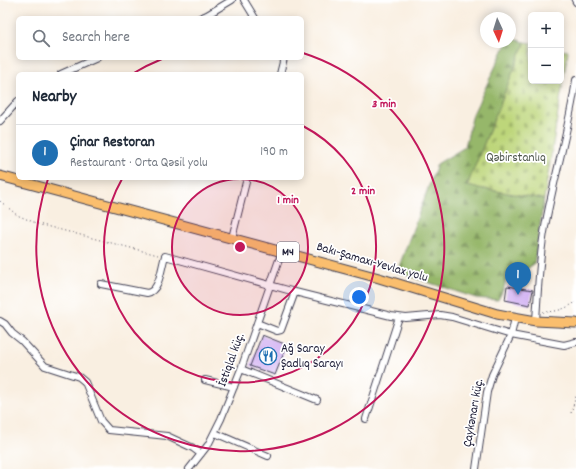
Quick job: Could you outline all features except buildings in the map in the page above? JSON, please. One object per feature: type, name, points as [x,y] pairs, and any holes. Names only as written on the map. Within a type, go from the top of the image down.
[{"type":"highway","name":"Bakı-Şamaxı-Yevlax yolu","points":[[0,176],[282,251],[379,278],[497,314],[515,318],[536,317],[576,323]]},
{"type":"street","points":[[205,16],[232,0]]},
{"type":"street","points":[[244,0],[254,16]]},
{"type":"street","points":[[66,72],[92,60]]},
{"type":"street","points":[[280,72],[284,60]]},
{"type":"street","points":[[536,317],[541,252],[545,227],[569,121],[576,80]]},
{"type":"street","points":[[0,121],[16,104]]},
{"type":"street","points":[[232,238],[246,180]]},
{"type":"street","name":"İstiqlal küç.","points":[[189,469],[215,434],[241,370],[282,251]]},
{"type":"street","points":[[101,284],[146,293],[152,292],[156,287],[165,256],[270,286],[398,317],[406,318],[440,315],[452,317],[511,335],[564,344],[576,342]]},
{"type":"street","points":[[257,324],[278,331],[280,330],[295,292]]},
{"type":"street","points":[[366,419],[398,317]]},
{"type":"street","name":"Çaykənarı küç.","points":[[476,469],[487,392],[492,375],[511,335],[515,318]]},
{"type":"street","points":[[0,321],[5,324],[45,366],[78,377],[85,382],[101,421],[109,430],[167,436],[193,448],[201,454]]},
{"type":"street","points":[[241,370],[317,400]]},
{"type":"street","points":[[205,380],[234,387]]},
{"type":"street","points":[[215,434],[268,456]]},
{"type":"path","points":[[0,201],[17,215],[38,224],[165,256]]},
{"type":"path","points":[[536,317],[563,310],[576,302]]},
{"type":"path","points":[[571,413],[576,396]]},
{"type":"green space","points":[[516,40],[525,42],[467,186],[544,199],[534,264],[525,270],[507,273],[504,288],[498,300],[476,298],[397,272],[437,164],[465,147],[473,114],[504,48],[516,48]]},
{"type":"green space","name":"Qəbirstanlıq","points":[[525,42],[528,42],[528,84],[563,84],[544,199],[467,186]]},
{"type":"green space","name":"Qəbirstanlıq","points":[[564,50],[568,51],[564,76]]},
{"type":"place","name":"Çinar Restoran","points":[[518,295]]},
{"type":"place","name":"Ağ Saray Şadlıq Sarayı","points":[[268,356]]}]
